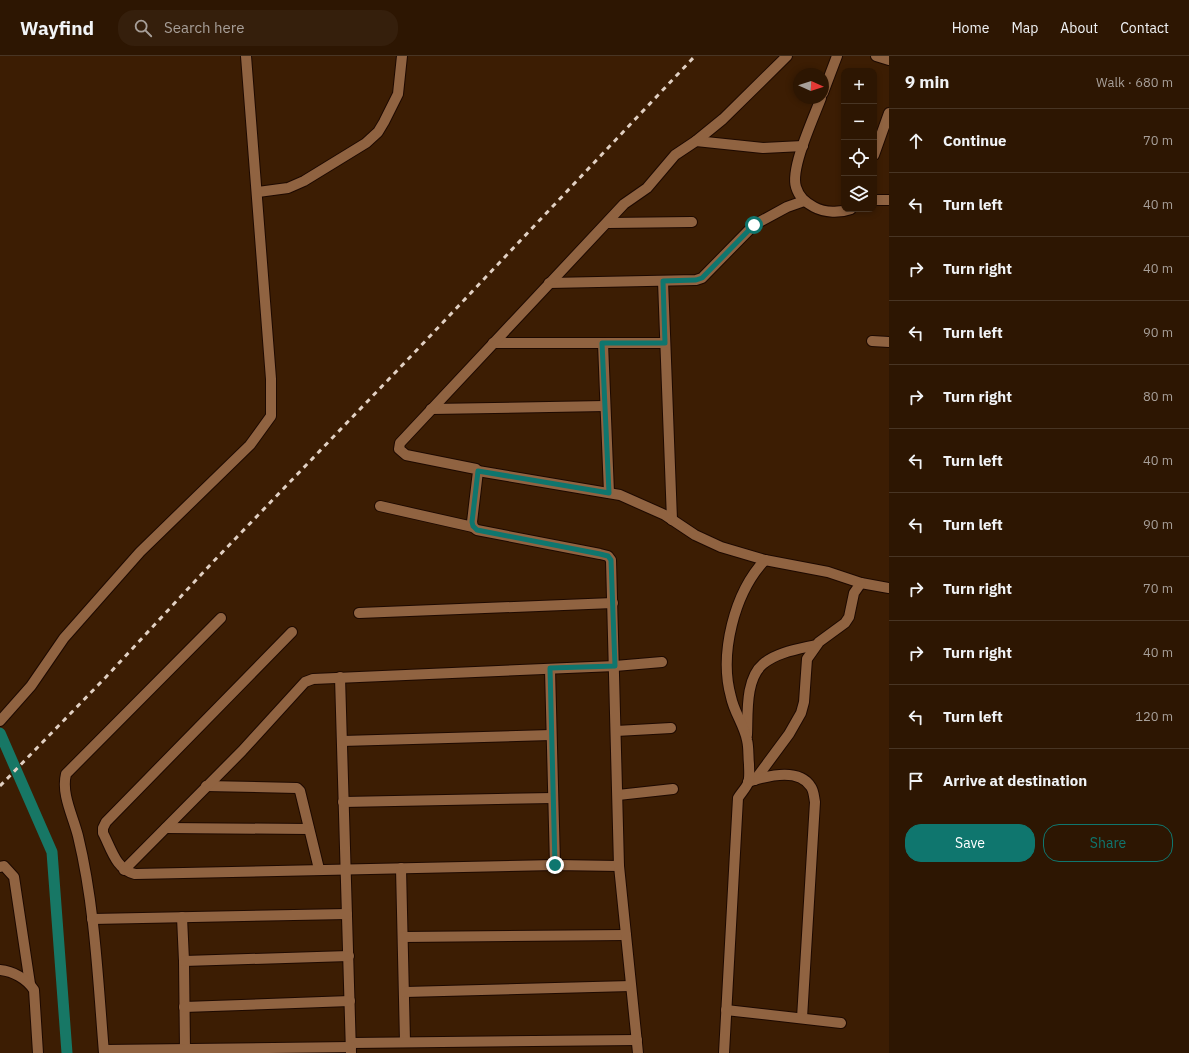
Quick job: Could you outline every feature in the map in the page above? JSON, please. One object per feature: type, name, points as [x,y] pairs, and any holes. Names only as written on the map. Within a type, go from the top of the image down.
[{"type":"street","points":[[0,721],[31,686],[64,638],[140,552],[250,445],[271,416],[271,378],[258,192],[246,56]]},
{"type":"street","points":[[258,192],[288,188],[304,181],[366,143],[378,132],[398,94],[402,56]]},
{"type":"street","points":[[787,56],[723,119],[696,141],[675,155],[647,188],[624,204],[608,223],[549,283],[400,443],[401,452],[406,455],[476,469],[478,471],[609,493],[645,506],[672,520],[695,535],[721,547],[765,560],[828,572],[861,583],[889,588]]},
{"type":"street","points":[[829,77],[837,56]]},
{"type":"street","points":[[876,56],[889,60]]},
{"type":"street","points":[[819,104],[803,146],[796,172],[796,186],[804,201],[817,208],[836,212],[841,211]]},
{"type":"street","points":[[877,150],[885,137],[889,113]]},
{"type":"street","points":[[696,141],[763,148],[803,146]]},
{"type":"street","points":[[877,200],[889,200]]},
{"type":"street","points":[[549,283],[696,280],[702,278],[754,225],[788,207],[804,201]]},
{"type":"street","points":[[608,223],[692,222]]},
{"type":"street","points":[[663,281],[672,520]]},
{"type":"street","points":[[872,341],[889,342]]},
{"type":"street","points":[[493,343],[665,343]]},
{"type":"street","points":[[602,343],[609,493]]},
{"type":"street","points":[[431,409],[604,406]]},
{"type":"street","points":[[473,526],[472,522],[478,471]]},
{"type":"street","points":[[380,506],[473,526],[477,530],[608,556],[611,560],[613,568],[620,866],[638,1053]]},
{"type":"street","points":[[747,740],[731,698],[725,669],[726,654],[742,595],[754,571],[765,560]]},
{"type":"street","points":[[752,781],[747,740],[751,687],[759,668],[764,663],[783,654],[816,644],[845,623],[849,617],[854,593],[861,583]]},
{"type":"street","points":[[359,613],[614,603]]},
{"type":"street","points":[[221,618],[66,774],[65,790],[83,859],[92,919],[104,1052],[298,1050],[351,1048],[405,1042],[637,1040]]},
{"type":"street","points":[[292,632],[106,822],[103,828],[103,833],[119,866],[124,870],[135,874],[555,865],[620,866]]},
{"type":"street","points":[[724,1053],[738,798],[788,734],[801,713],[804,702],[806,663],[816,644]]},
{"type":"street","points":[[124,870],[242,751],[305,682],[313,679],[340,677],[615,666],[662,662]]},
{"type":"street","points":[[550,668],[555,865]]},
{"type":"street","points":[[340,677],[351,1048]]},
{"type":"street","points":[[616,731],[671,728]]},
{"type":"street","points":[[342,741],[551,735]]},
{"type":"street","points":[[752,781],[782,775],[805,780],[812,788],[815,802],[802,1018]]},
{"type":"street","points":[[206,786],[297,788],[300,791],[319,869]]},
{"type":"street","points":[[618,794],[673,790]]},
{"type":"street","points":[[344,802],[553,798]]},
{"type":"street","points":[[166,828],[309,829]]},
{"type":"street","points":[[0,867],[4,866],[14,877],[30,984]]},
{"type":"street","points":[[401,868],[405,1042]]},
{"type":"street","points":[[92,919],[347,914]]},
{"type":"street","points":[[182,917],[185,1050]]},
{"type":"street","points":[[403,937],[626,935]]},
{"type":"street","points":[[184,961],[349,956]]},
{"type":"street","points":[[0,970],[10,971],[30,984],[34,990],[38,1053]]},
{"type":"street","points":[[405,992],[631,986]]},
{"type":"street","points":[[184,1008],[350,1001]]},
{"type":"street","points":[[726,1010],[841,1023]]},
{"type":"waterway","points":[[0,733],[52,852],[67,1053]]},
{"type":"railway","points":[[0,786],[106,677],[211,564],[414,353],[695,56]]},
{"type":"route","points":[[555,865],[550,668],[615,666],[613,568],[611,560],[608,556],[477,530],[473,526],[472,522],[478,471],[547,484],[609,493],[602,343],[665,343],[663,281],[696,280],[702,278],[708,274],[754,225]]}]
